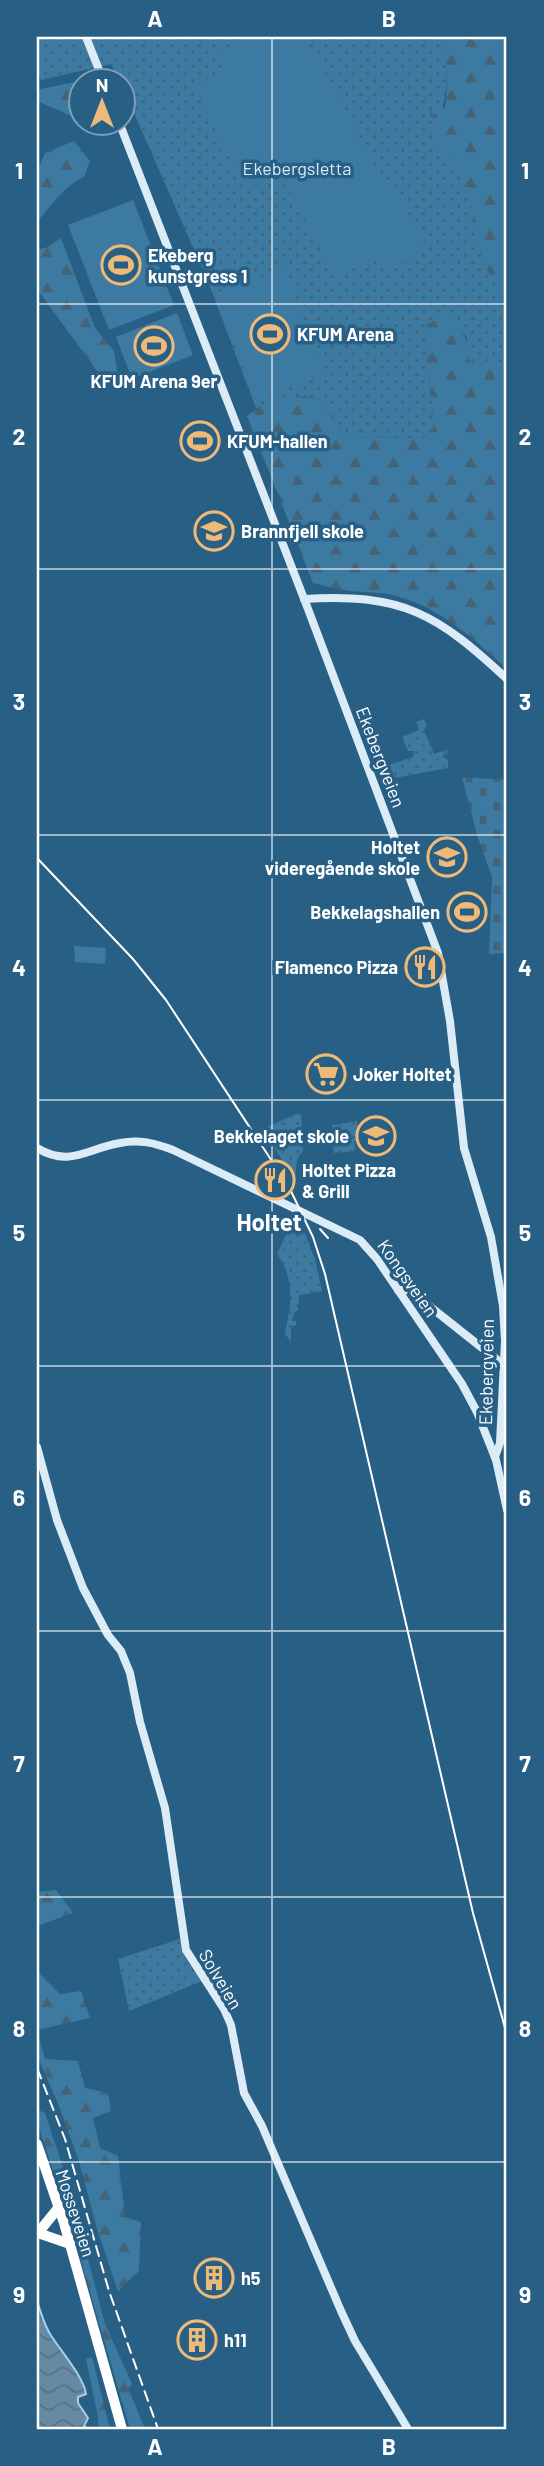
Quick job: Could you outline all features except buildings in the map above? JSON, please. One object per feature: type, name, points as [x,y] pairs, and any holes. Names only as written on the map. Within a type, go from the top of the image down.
[{"type":"highway","name":"Mosseveien","points":[[37,2144],[67,2243],[72,2272],[83,2293],[122,2429]]},
{"type":"highway","name":"Mosseveien","points":[[37,2162],[56,2209]]},
{"type":"highway","points":[[56,2209],[38,2233],[67,2243]]},
{"type":"street","points":[[86,37],[97,66]]},
{"type":"street","name":"Ekebergveien","points":[[124,136],[438,953],[451,1029],[464,1148],[488,1226],[505,1322],[500,1446],[495,1457],[507,1510]]},
{"type":"street","points":[[304,599],[369,599],[413,610],[454,632],[507,679]]},
{"type":"street","name":"Kongsveien","points":[[37,1148],[51,1155],[68,1157],[130,1141],[153,1143],[356,1237],[374,1254],[470,1398],[485,1428],[495,1457]]},
{"type":"street","points":[[398,1290],[409,1290],[505,1366]]},
{"type":"street","name":"Solveien","points":[[37,1447],[52,1502],[83,1588],[103,1627],[121,1651],[130,1673],[143,1732],[165,1808],[186,1950],[224,2009],[231,2025],[244,2093],[262,2126],[341,2311],[355,2341],[408,2429]]},
{"type":"green space","name":"Ekebergsletta","points":[[37,37],[438,37],[447,73],[445,97],[434,132],[449,151],[472,196],[475,237],[485,266],[507,305],[507,383],[501,367],[474,366],[468,360],[467,337],[457,328],[424,325],[434,427],[424,438],[346,437],[319,399],[305,396],[256,408],[207,279],[136,118],[136,66],[66,66],[66,74],[41,80],[37,71]]},
{"type":"green space","points":[[248,37],[305,37],[389,191],[395,189],[428,250],[385,272],[376,257],[336,278],[280,173],[247,191],[194,87],[225,71],[216,54]]},
{"type":"green space","points":[[438,37],[507,37],[507,305],[485,266],[475,237],[471,196],[448,151],[449,159],[435,148],[430,110],[434,115],[445,107],[447,90],[445,63]]},
{"type":"green space","points":[[66,84],[66,114],[37,101],[37,92]]},
{"type":"green space","points":[[74,141],[90,161],[84,177],[64,191],[37,222],[37,172],[45,153]]},
{"type":"green space","name":"Ekeberg kunstgress 1","points":[[133,200],[174,305],[109,330],[68,225]]},
{"type":"green space","points":[[61,238],[95,328],[114,351],[120,387],[108,386],[37,289],[37,250],[48,247]]},
{"type":"green space","name":"KFUM Arena","points":[[284,268],[325,374],[257,401],[215,295]]},
{"type":"green space","name":"KFUM Arena 9er","points":[[177,313],[193,355],[132,379],[116,337]]},
{"type":"green space","points":[[448,315],[467,341],[468,361],[474,366],[482,359],[501,367],[507,383],[507,669],[457,627],[414,602],[386,594],[313,583],[247,416],[262,406],[291,398],[319,399],[346,437],[424,438],[434,427],[424,325]]},
{"type":"green space","points":[[424,719],[427,725],[424,730],[434,754],[447,750],[447,754],[442,756],[448,760],[448,768],[389,779],[381,777],[371,754],[383,767],[413,757],[414,751],[408,751],[402,737],[419,730],[416,722]]},
{"type":"green space","points":[[462,777],[507,780],[507,953],[489,954],[492,877],[478,838]]},
{"type":"green space","points":[[74,946],[106,948],[105,964],[75,962]]},
{"type":"green space","points":[[296,1114],[301,1115],[303,1151],[297,1159],[295,1181],[263,1129]]},
{"type":"green space","points":[[357,1121],[359,1140],[354,1141],[355,1151],[334,1153],[332,1125]]},
{"type":"green space","points":[[302,1226],[315,1259],[322,1291],[299,1295],[298,1310],[292,1321],[296,1321],[296,1325],[291,1327],[291,1342],[285,1334],[290,1302],[289,1283],[277,1254],[293,1227]]},
{"type":"green space","points":[[56,1890],[73,1913],[37,1926],[37,1892]]},
{"type":"green space","points":[[180,1939],[185,1958],[202,1981],[129,2011],[118,1959]]},
{"type":"green space","points":[[37,1971],[60,1994],[81,1991],[90,2018],[37,2030]]},
{"type":"green space","points":[[37,2030],[45,2059],[78,2061],[85,2088],[108,2093],[111,2111],[93,2118],[100,2148],[118,2156],[125,2217],[141,2222],[139,2271],[118,2291],[97,2229],[79,2161],[37,2055]]},
{"type":"green space","points":[[37,2109],[45,2113],[67,2179],[105,2324],[132,2384],[128,2388],[145,2429],[130,2429],[37,2121]]},
{"type":"green space","points":[[92,2357],[110,2429],[98,2429],[86,2359]]},
{"type":"water","points":[[37,2301],[49,2333],[77,2373],[84,2388],[86,2394],[78,2397],[78,2403],[88,2418],[84,2426],[89,2429],[37,2429]]},
{"type":"tram line","points":[[37,858],[133,959],[166,1000],[289,1187],[313,1237],[325,1274],[473,1913],[507,2035]]},
{"type":"tram line","points":[[320,1229],[328,1238]]},
{"type":"railway","points":[[37,2068],[65,2139],[109,2291],[158,2429]]},
{"type":"place","name":"Ekeberg kunstgress 1","points":[[121,265]]},
{"type":"place","name":"KFUM Arena","points":[[270,334]]},
{"type":"place","name":"KFUM Arena 9er","points":[[154,346]]},
{"type":"place","name":"KFUM-hallen","points":[[200,441]]},
{"type":"place","name":"Brannfjell skole","points":[[214,531]]},
{"type":"place","name":"Holtet videregående skole","points":[[447,857]]},
{"type":"place","name":"Bekkelagshallen","points":[[467,912]]},
{"type":"place","name":"Flamenco Pizza","points":[[425,967]]},
{"type":"place","name":"Joker Holtet","points":[[326,1074]]},
{"type":"place","name":"Bekkelaget skole","points":[[376,1136]]},
{"type":"place","name":"Holtet Pizza & Grill","points":[[275,1180]]},
{"type":"place","name":"h5","points":[[214,2278]]},
{"type":"place","name":"h11","points":[[197,2340]]},
{"type":"district","name":"Holtet","points":[[269,1221]]}]
